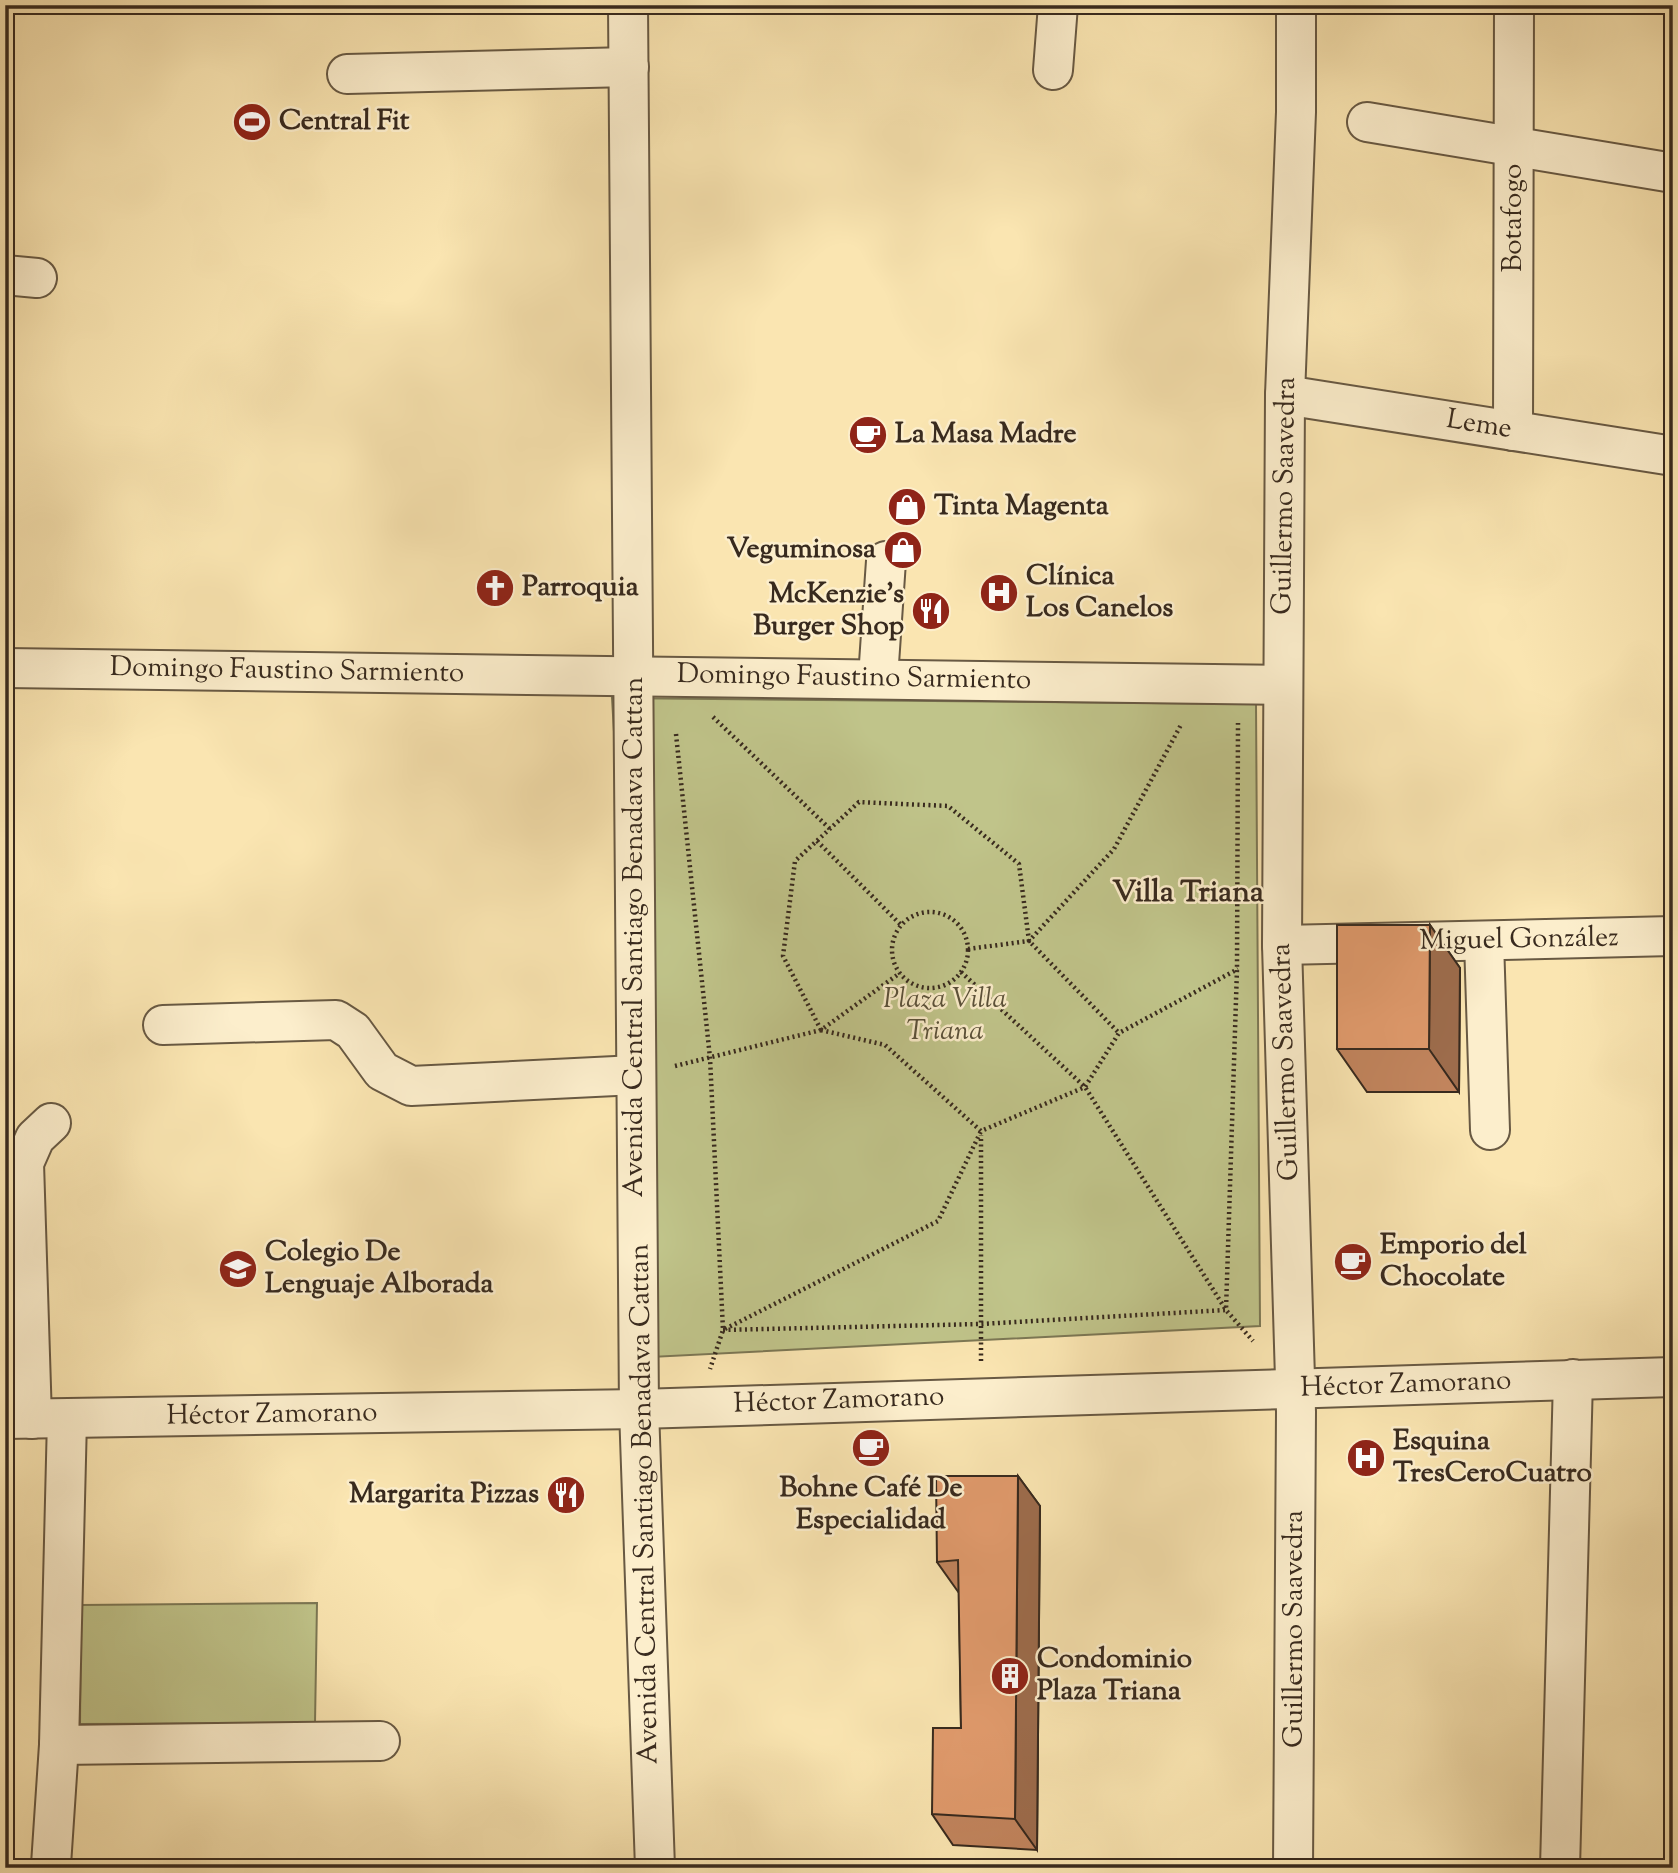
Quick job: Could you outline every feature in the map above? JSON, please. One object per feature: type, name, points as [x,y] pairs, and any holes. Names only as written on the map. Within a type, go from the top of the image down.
[{"type":"street","name":"Avenida Central Santiago Benadava Cattan","points":[[628,5],[651,675],[636,1075],[639,1409],[655,1868]]},
{"type":"street","points":[[1053,70],[1058,5]]},
{"type":"street","name":"Guillermo Saavedra","points":[[1293,1868],[1295,1389],[1282,945],[1285,395],[1296,112],[1296,5]]},
{"type":"street","name":"Botafogo","points":[[1513,430],[1514,5]]},
{"type":"street","points":[[347,75],[629,67]]},
{"type":"street","points":[[1367,122],[1673,173]]},
{"type":"street","name":"Leme","points":[[1285,395],[1673,456]]},
{"type":"street","points":[[878,678],[886,561]]},
{"type":"street","name":"Domingo Faustino Sarmiento","points":[[5,668],[1283,685]]},
{"type":"street","name":"Miguel González","points":[[1282,945],[1673,936]]},
{"type":"street","points":[[1484,941],[1490,1130]]},
{"type":"street","points":[[163,1025],[336,1020],[353,1031],[382,1071],[411,1086],[636,1075]]},
{"type":"street","points":[[51,1123],[35,1138],[24,1163],[35,1419],[59,1745],[51,1865]]},
{"type":"street","name":"Héctor Zamorano","points":[[35,1419],[639,1409],[1673,1377]]},
{"type":"street","points":[[1560,1868],[1573,1379]]},
{"type":"street","points":[[59,1745],[380,1741]]},
{"type":"path","points":[[651,675],[830,829]]},
{"type":"path","points":[[651,675],[710,1058],[723,1330]]},
{"type":"path","points":[[1226,1310],[1237,969],[1239,684]]},
{"type":"path","points":[[968,949],[1029,941],[1114,849],[1186,717]]},
{"type":"path","points":[[1225,723],[1238,725]]},
{"type":"path","points":[[981,1397],[981,1131],[885,1045],[821,1030],[783,956],[795,862],[859,802],[948,806],[1019,864],[1029,941],[1119,1033]]},
{"type":"path","points":[[817,841],[901,925]]},
{"type":"path","points":[[923,912],[949,917],[966,937],[968,949],[961,972],[942,985],[931,988],[909,981],[900,973],[892,949],[894,936],[901,925],[923,912]]},
{"type":"path","points":[[723,1330],[939,1221],[981,1131],[1085,1087],[1119,1033],[1282,945]]},
{"type":"path","points":[[961,972],[1085,1087],[1226,1310],[1295,1389]]},
{"type":"path","points":[[636,1075],[821,1030],[900,973]]},
{"type":"path","points":[[723,1330],[981,1324],[1226,1310]]},
{"type":"green space","name":"Plaza Villa Triana","points":[[612,698],[1256,704],[1260,1326],[651,1357]]},
{"type":"green space","points":[[317,1603],[315,1723],[80,1724],[81,1605]]},
{"type":"building","points":[[1337,925],[1430,925],[1429,1049],[1337,1049]]},
{"type":"building","name":"Condominio Plaza Triana","points":[[936,1476],[1018,1476],[1015,1819],[932,1814],[933,1728],[961,1728],[958,1560],[937,1562]]},
{"type":"place","name":"Central Fit","points":[[252,122]]},
{"type":"place","name":"La Masa Madre","points":[[868,435]]},
{"type":"place","name":"Tinta Magenta","points":[[907,507]]},
{"type":"place","name":"Veguminosa","points":[[903,550]]},
{"type":"place","name":"Parroquia","points":[[495,588]]},
{"type":"place","name":"Clínica Los Canelos","points":[[999,593]]},
{"type":"place","name":"McKenzie's Burger Shop","points":[[931,611]]},
{"type":"place","name":"Emporio del Chocolate","points":[[1353,1262]]},
{"type":"place","name":"Colegio De Lenguaje Alborada","points":[[238,1269]]},
{"type":"place","name":"Bohne Café De Especialidad","points":[[871,1448]]},
{"type":"place","name":"Esquina TresCeroCuatro","points":[[1366,1458]]},
{"type":"place","name":"Margarita Pizzas","points":[[566,1495]]},
{"type":"place","name":"Condominio Plaza Triana","points":[[1010,1676]]},
{"type":"district","name":"Villa Triana","points":[[1188,893]]}]
